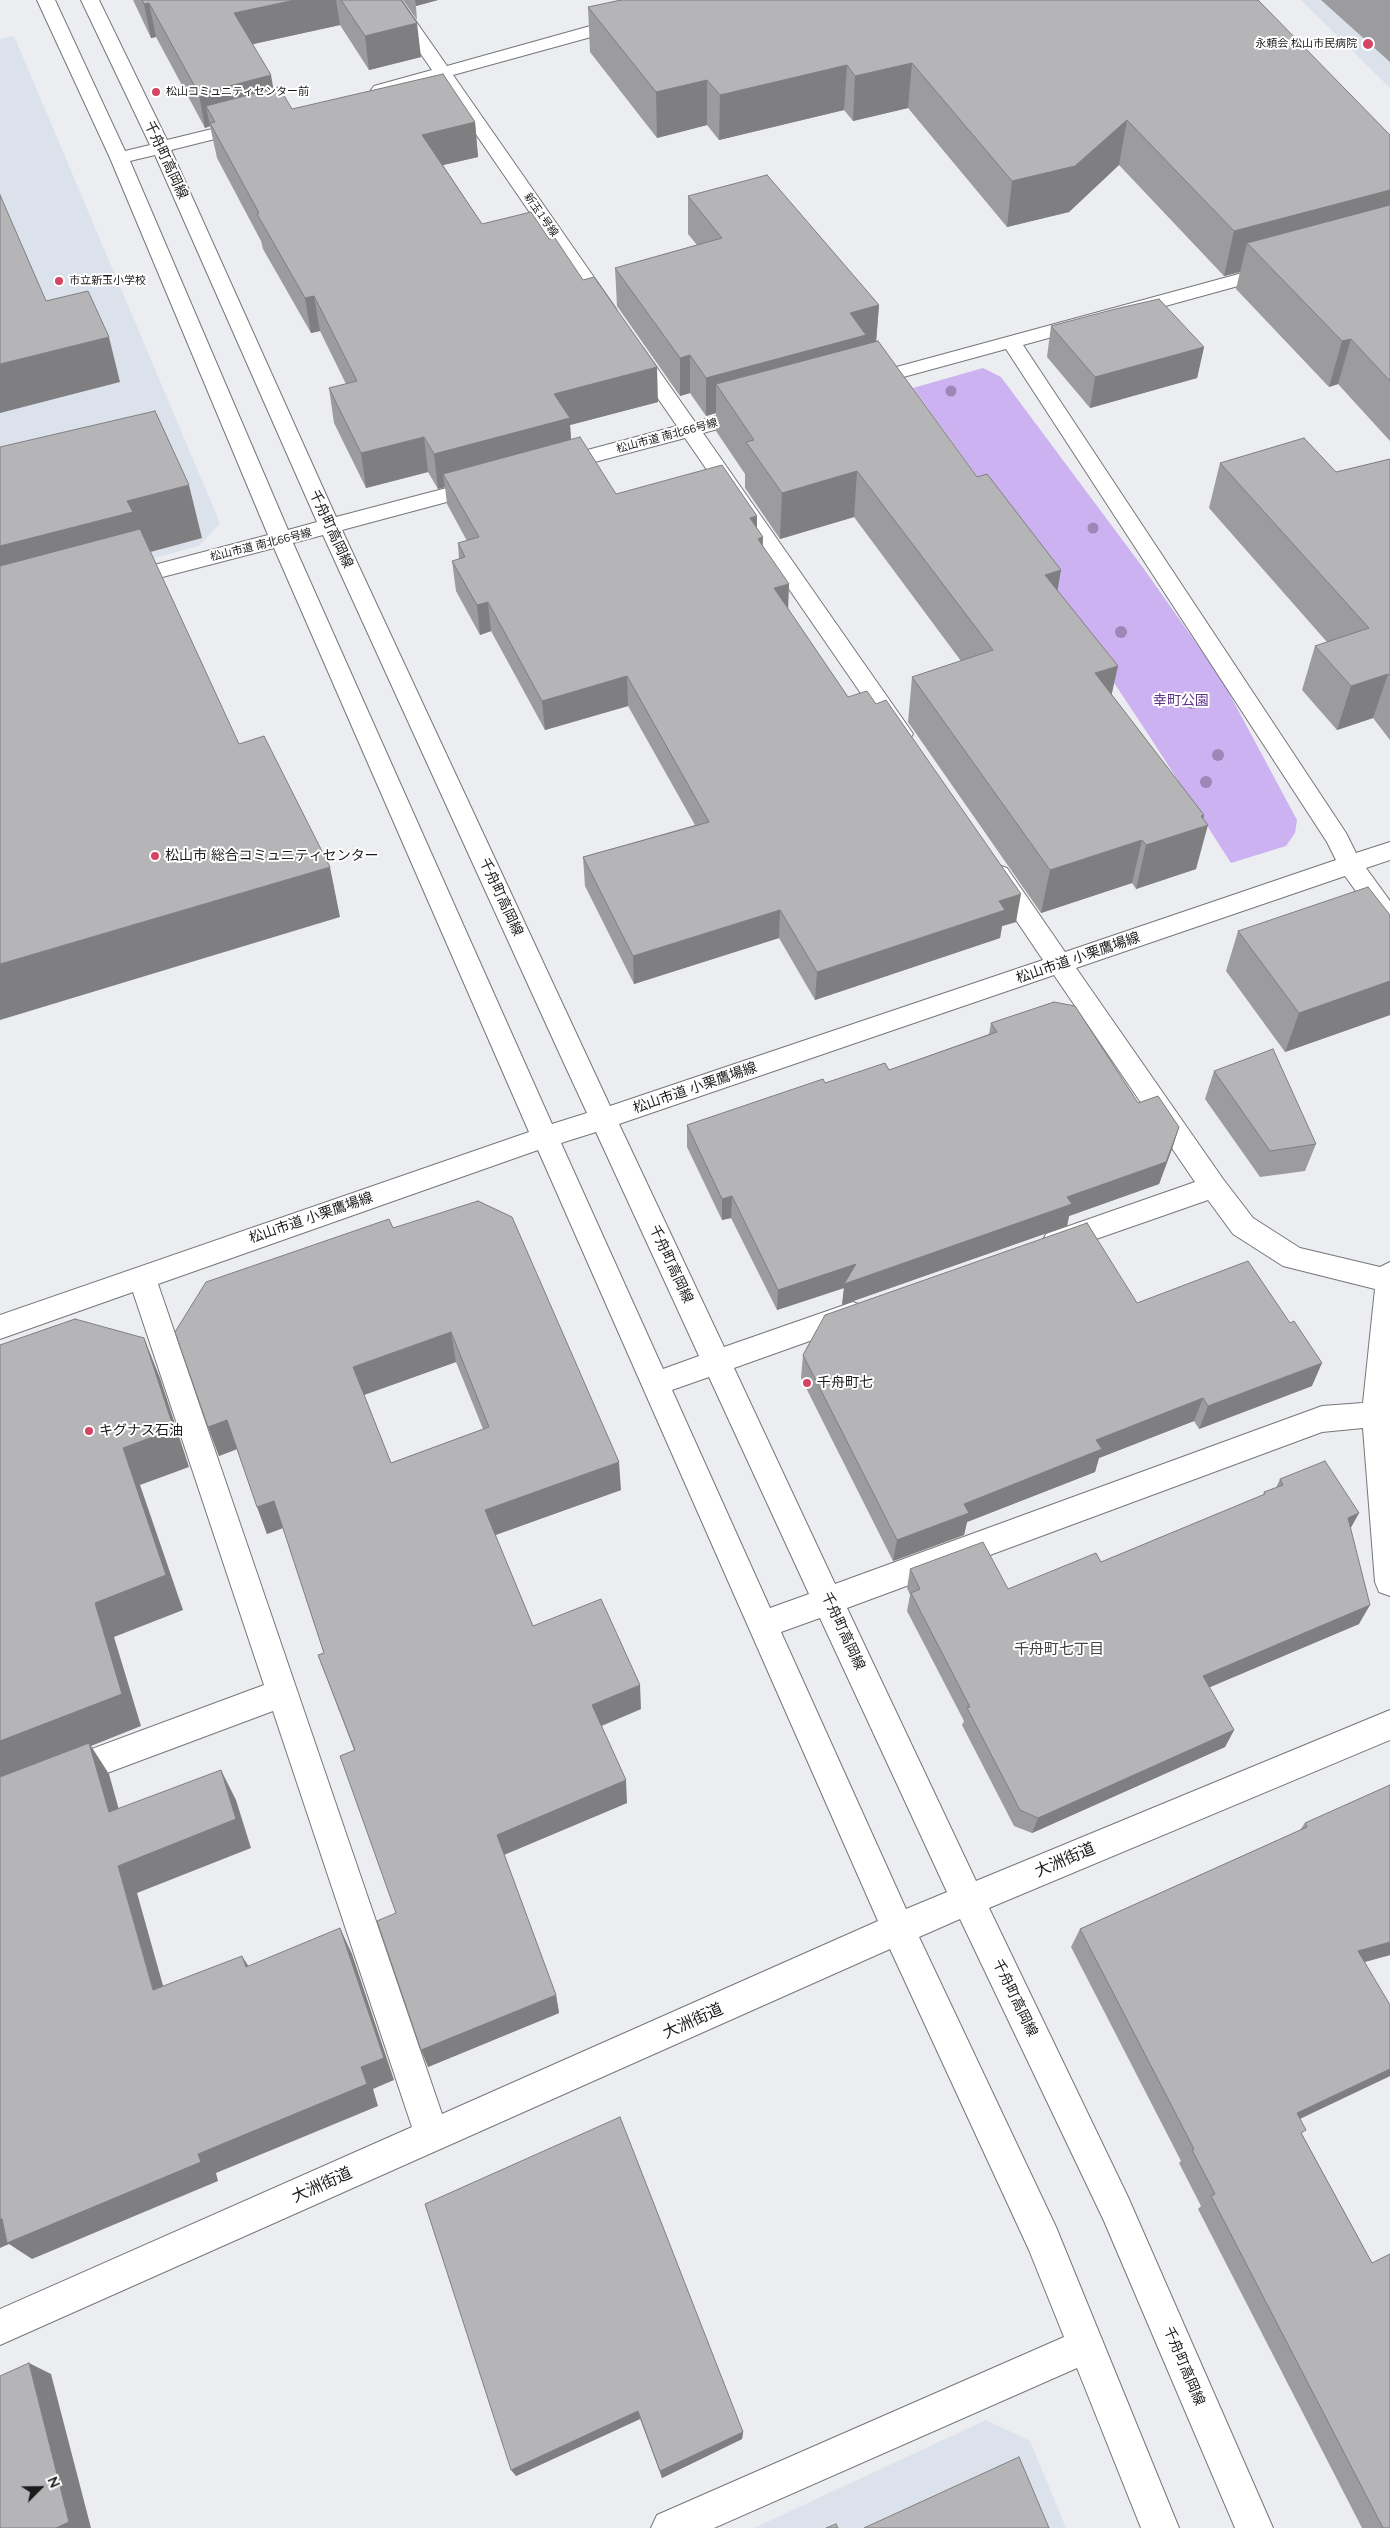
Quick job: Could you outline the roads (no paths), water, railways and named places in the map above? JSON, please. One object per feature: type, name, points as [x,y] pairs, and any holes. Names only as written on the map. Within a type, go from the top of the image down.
[{"type":"street","points":[[46,0],[119,158],[281,539],[545,1137],[898,1929],[1043,2240],[1160,2528]]},
{"type":"street","name":"千舟町高岡線","points":[[90,0],[161,148],[330,527],[603,1119],[968,1900],[1116,2209],[1254,2528]]},
{"type":"street","name":"新玉1号線","points":[[392,0],[617,324]]},
{"type":"street","points":[[368,94],[638,18]]},
{"type":"street","points":[[119,158],[265,121]]},
{"type":"street","points":[[841,388],[1294,265]]},
{"type":"street","points":[[628,341],[912,750]]},
{"type":"street","points":[[1012,342],[1337,839],[1350,865],[1390,919]]},
{"type":"street","name":"松山市道 南北66号線","points":[[535,471],[775,406]]},
{"type":"street","name":"松山市道 南北66号線","points":[[105,586],[497,482]]},
{"type":"street","name":"松山市道 小栗鷹場線","points":[[0,1327],[545,1137],[603,1119],[1390,851]]},
{"type":"street","points":[[986,857],[1213,1187],[1243,1226],[1293,1258],[1389,1278],[1376,1414],[1390,1582]]},
{"type":"street","points":[[1035,1250],[1213,1187]]},
{"type":"street","points":[[142,1277],[432,2136]]},
{"type":"street","points":[[656,1384],[876,1306]]},
{"type":"street","points":[[763,1625],[1322,1419],[1376,1414]]},
{"type":"street","points":[[0,1798],[281,1693]]},
{"type":"street","name":"大洲街道","points":[[0,2327],[898,1929],[1390,1725]]},
{"type":"street","points":[[670,2528],[1085,2346]]},
{"type":"place","name":"永頼会 松山市民病院","points":[[1368,44]]},
{"type":"place","name":"松山コミュニティセンター前","points":[[156,92]]},
{"type":"place","name":"市立新玉小学校","points":[[59,281]]},
{"type":"place","name":"松山市 総合コミュニティセンター","points":[[155,856]]},
{"type":"place","name":"千舟町七","points":[[807,1383]]},
{"type":"place","name":"キグナス石油","points":[[89,1431]]},
{"type":"district","name":"千舟町七丁目","points":[[1059,1649]]},
{"type":"park label","name":"幸町公園","points":[[1181,701]]}]
